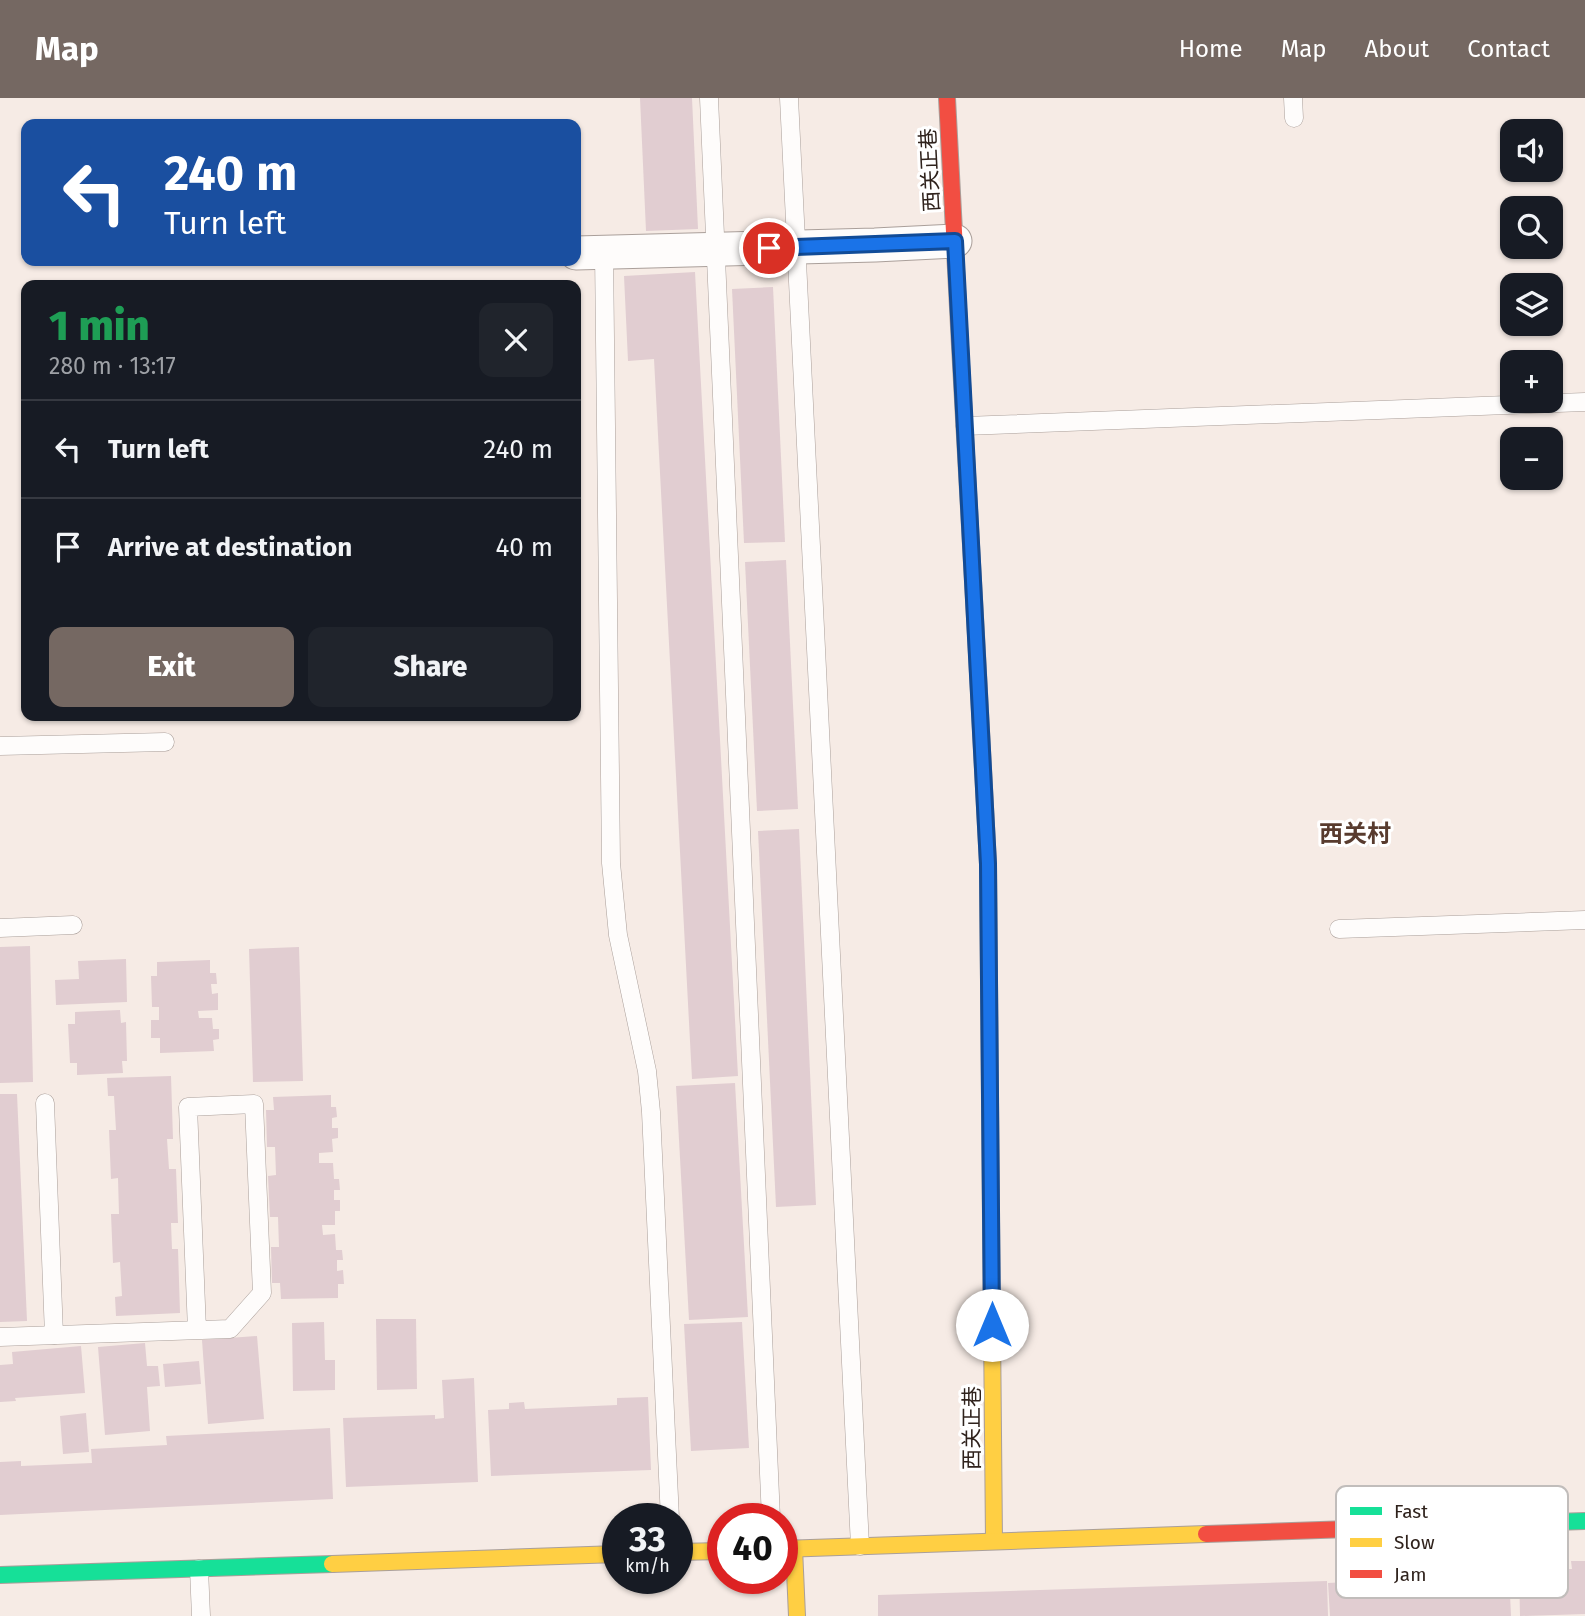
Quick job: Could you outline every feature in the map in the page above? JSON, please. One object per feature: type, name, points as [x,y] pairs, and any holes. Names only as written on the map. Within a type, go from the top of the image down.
[{"type":"street","name":"西关正巷","points":[[947,98],[988,864],[994,1541]]},
{"type":"street","points":[[590,252],[796,248],[955,241]]},
{"type":"street","points":[[798,1548],[1336,1529]]},
{"type":"street","points":[[0,1575],[602,1555]]},
{"type":"street","points":[[794,1594],[797,1616]]},
{"type":"lane","points":[[709,98],[770,1503]]},
{"type":"lane","points":[[789,98],[860,1546]]},
{"type":"lane","points":[[1293,98],[1294,118]]},
{"type":"lane","points":[[590,252],[611,863],[618,935],[648,1071],[669,1503]]},
{"type":"lane","points":[[965,426],[1585,402]]},
{"type":"lane","points":[[0,746],[165,742]]},
{"type":"lane","points":[[1339,929],[1585,920]]},
{"type":"lane","points":[[0,928],[73,925]]},
{"type":"lane","points":[[45,1103],[54,1335]]},
{"type":"lane","points":[[0,1337],[230,1329],[262,1293],[254,1104],[188,1107],[197,1330]]},
{"type":"lane","points":[[199,1569],[201,1616]]},
{"type":"building","points":[[640,98],[692,98],[698,229],[646,231]]},
{"type":"building","points":[[695,272],[738,1076],[692,1079],[654,359],[628,361],[624,276]]},
{"type":"building","points":[[773,287],[785,542],[744,543],[732,289]]},
{"type":"building","points":[[786,560],[798,809],[757,811],[745,562]]},
{"type":"building","points":[[799,829],[816,1205],[776,1207],[758,831]]},
{"type":"building","points":[[30,946],[33,1082],[0,1083],[0,947]]},
{"type":"building","points":[[299,947],[303,1081],[253,1082],[249,949]]},
{"type":"building","points":[[126,959],[127,1002],[56,1005],[55,980],[79,979],[78,961]]},
{"type":"building","points":[[210,960],[210,973],[216,973],[217,984],[211,984],[212,994],[218,993],[218,1010],[198,1011],[199,1018],[212,1018],[213,1029],[219,1029],[219,1039],[213,1040],[214,1051],[160,1053],[160,1038],[151,1038],[151,1020],[159,1020],[159,1007],[152,1007],[151,976],[157,976],[157,962]]},
{"type":"building","points":[[120,1010],[121,1023],[126,1022],[127,1061],[122,1061],[123,1073],[77,1075],[77,1063],[70,1063],[68,1024],[75,1024],[75,1012]]},
{"type":"building","points":[[171,1076],[173,1139],[167,1139],[169,1169],[176,1169],[178,1223],[171,1223],[172,1249],[178,1249],[180,1313],[116,1316],[115,1297],[122,1296],[120,1262],[113,1263],[111,1214],[119,1214],[118,1178],[111,1179],[109,1130],[116,1130],[114,1096],[108,1096],[107,1078]]},
{"type":"building","points":[[735,1083],[748,1317],[689,1320],[676,1086]]},
{"type":"building","points":[[0,1094],[17,1094],[27,1321],[0,1322]]},
{"type":"building","points":[[331,1095],[331,1107],[336,1107],[337,1117],[332,1118],[332,1128],[338,1128],[338,1138],[332,1139],[333,1152],[319,1153],[319,1163],[333,1163],[334,1179],[339,1179],[340,1190],[334,1190],[334,1200],[340,1200],[340,1211],[335,1211],[335,1225],[322,1225],[323,1235],[335,1234],[336,1250],[342,1250],[343,1260],[337,1260],[337,1271],[343,1270],[344,1284],[338,1284],[338,1298],[281,1299],[280,1283],[272,1283],[271,1247],[279,1247],[278,1217],[270,1217],[268,1176],[276,1175],[275,1147],[267,1147],[266,1110],[274,1110],[273,1097]]},
{"type":"building","points":[[376,1319],[416,1319],[417,1389],[377,1390]]},
{"type":"building","points":[[324,1322],[325,1360],[335,1360],[335,1390],[293,1391],[292,1323]]},
{"type":"building","points":[[742,1322],[749,1448],[691,1451],[684,1324]]},
{"type":"building","points":[[257,1336],[264,1419],[208,1424],[202,1340]]},
{"type":"building","points":[[145,1343],[147,1366],[158,1366],[160,1386],[147,1387],[150,1431],[105,1435],[98,1347]]},
{"type":"building","points":[[81,1346],[85,1393],[15,1398],[16,1401],[0,1402],[0,1365],[13,1364],[12,1352]]},
{"type":"building","points":[[199,1361],[201,1384],[165,1387],[163,1364]]},
{"type":"building","points":[[474,1378],[478,1482],[346,1487],[343,1418],[435,1415],[435,1419],[444,1418],[442,1380]]},
{"type":"building","points":[[648,1397],[651,1470],[491,1476],[488,1410],[509,1409],[509,1403],[524,1402],[525,1409],[617,1405],[617,1398]]},
{"type":"building","points":[[86,1413],[89,1452],[63,1454],[60,1416]]},
{"type":"building","points":[[330,1428],[333,1499],[0,1515],[0,1462],[21,1461],[21,1466],[92,1463],[91,1449],[167,1445],[166,1436]]},
{"type":"building","points":[[1571,1561],[1585,1561],[1585,1614],[1520,1616],[1520,1598],[1568,1598],[1568,1569],[1572,1569]]},
{"type":"building","points":[[1327,1581],[1328,1616],[878,1616],[878,1595]]},
{"type":"building","points":[[1328,1583],[1336,1583],[1336,1598],[1510,1598],[1511,1616],[1330,1616]]},
{"type":"traffic: fast","points":[[976,635],[988,864],[991,1220]]},
{"type":"traffic: fast","points":[[1568,1522],[1585,1521]]},
{"type":"traffic: fast","points":[[0,1575],[332,1564]]},
{"type":"traffic: slow","points":[[960,346],[976,635]]},
{"type":"traffic: slow","points":[[991,1220],[994,1541]]},
{"type":"traffic: slow","points":[[798,1548],[1206,1534]]},
{"type":"traffic: slow","points":[[693,1552],[707,1551]]},
{"type":"traffic: slow","points":[[332,1564],[602,1555]]},
{"type":"traffic: slow","points":[[796,1594],[797,1616]]},
{"type":"traffic: jam","points":[[947,98],[960,346]]},
{"type":"traffic: jam","points":[[1206,1534],[1336,1529]]},
{"type":"district","name":"西关村","points":[[1355,834]]},
{"type":"route","points":[[769,248],[955,241],[988,864],[992,1325]]}]
